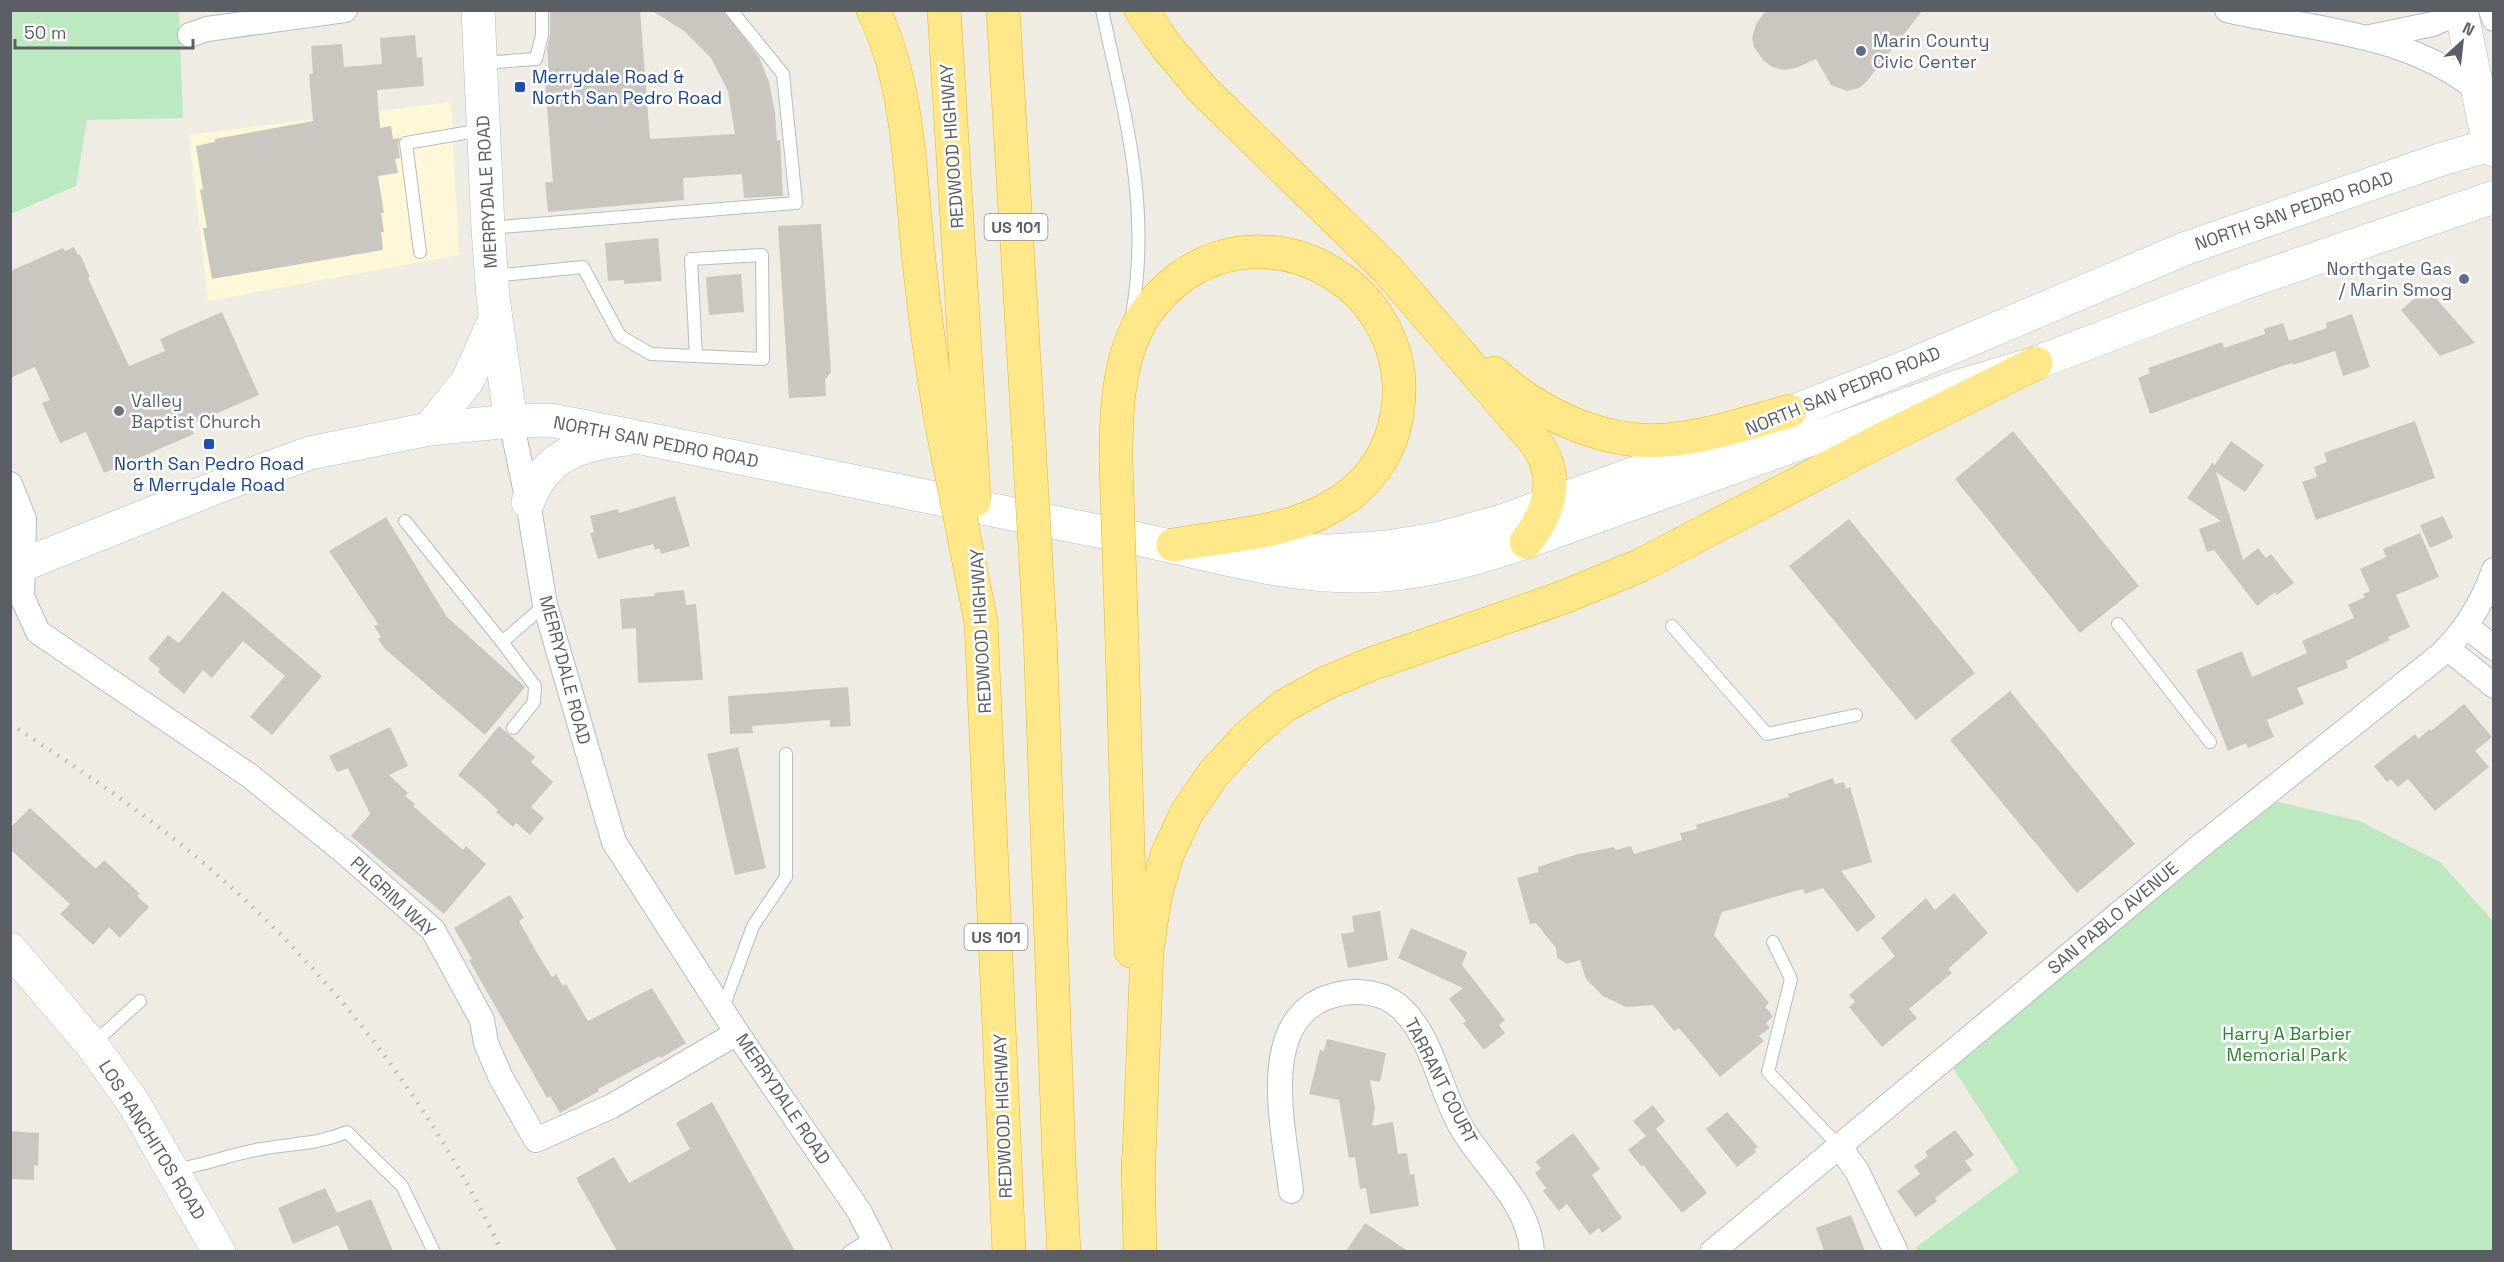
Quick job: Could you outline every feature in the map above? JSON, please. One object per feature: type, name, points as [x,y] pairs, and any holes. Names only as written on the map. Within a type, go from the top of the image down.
[{"type":"highway","points":[[873,10],[888,48],[900,101],[928,335],[956,429]]},
{"type":"highway","name":"REDWOOD HIGHWAY","points":[[944,10],[956,429],[981,622],[1009,1251]]},
{"type":"highway","name":"US 101","points":[[1003,10],[1040,633],[1064,1251]]},
{"type":"highway","points":[[1141,10],[1166,46],[1202,89],[1498,377],[1534,403],[1576,424],[1618,436],[1650,441],[1668,440],[1790,411]]},
{"type":"highway","points":[[1140,1251],[1116,462],[1116,433],[1125,358],[1138,326],[1160,295],[1189,271],[1222,258],[1246,253],[1271,252],[1294,256],[1337,275],[1357,291],[1374,310],[1391,346],[1399,384],[1396,421],[1383,456],[1361,485],[1331,508],[1301,520],[1271,528],[1173,545]]},
{"type":"highway","points":[[1387,269],[1537,444],[1550,471],[1551,493],[1539,524],[1526,542]]},
{"type":"highway","points":[[1138,1182],[1147,950],[1155,897],[1167,855],[1187,812],[1214,773],[1248,736],[1284,706],[1326,682],[1371,664],[1564,597],[1641,565],[1877,442],[2036,363]]},
{"type":"main road","name":"MERRYDALE ROAD","points":[[478,10],[488,228],[496,317],[511,421]]},
{"type":"main road","points":[[2469,11],[2476,89],[2492,146]]},
{"type":"main road","name":"NORTH SAN PEDRO ROAD","points":[[1173,545],[1303,551],[1388,547],[1472,530],[1675,458],[1913,364],[2184,249],[2492,146]]},
{"type":"main road","name":"NORTH SAN PEDRO ROAD","points":[[14,562],[310,453],[429,429],[511,421],[550,420],[908,494],[1173,545],[1216,558],[1269,568],[1360,576],[1390,575],[1448,566],[1526,542],[1959,386],[2036,363],[2198,300],[2493,198]]},
{"type":"main road","points":[[429,429],[468,380],[496,317]]},
{"type":"main road","points":[[528,502],[542,473],[562,457],[600,443],[639,437]]},
{"type":"main road","name":"LOS RANCHITOS ROAD","points":[[10,950],[92,1045],[133,1102],[219,1251]]},
{"type":"street","points":[[190,35],[207,29],[345,10]]},
{"type":"street","points":[[2227,10],[2367,37],[2431,61],[2476,89]]},
{"type":"street","points":[[2367,37],[2433,24],[2469,11],[2493,19]]},
{"type":"street","name":"MERRYDALE ROAD","points":[[511,421],[528,502],[545,604],[614,842],[737,1033],[859,1211],[876,1244]]},
{"type":"street","points":[[10,484],[24,519],[14,562]]},
{"type":"street","name":"PILGRIM WAY","points":[[14,562],[22,597],[38,632],[250,776],[343,851],[433,930],[482,1020],[486,1043],[500,1076],[536,1140],[612,1106],[737,1033]]},
{"type":"street","name":"SAN PABLO AVENUE","points":[[1712,1251],[2198,848],[2447,648],[2466,627],[2483,597],[2493,570]]},
{"type":"street","points":[[2466,627],[2493,648]]},
{"type":"street","points":[[2447,648],[2493,686]]},
{"type":"street","name":"TARRANT COURT","points":[[1291,1191],[1280,1079],[1282,1056],[1287,1037],[1299,1014],[1319,1000],[1348,993],[1377,994],[1392,1000],[1403,1009],[1416,1028],[1460,1126],[1519,1208],[1528,1226],[1532,1251]]},
{"type":"street","points":[[1839,1146],[1857,1171],[1896,1251]]},
{"type":"lane","points":[[480,63],[536,59],[542,35],[542,10]]},
{"type":"lane","points":[[488,228],[796,203],[783,74],[731,10]]},
{"type":"lane","points":[[886,10],[900,101]]},
{"type":"lane","points":[[1102,10],[1132,149],[1139,201],[1138,276],[1121,381]]},
{"type":"lane","points":[[420,252],[406,143],[483,129]]},
{"type":"lane","points":[[492,276],[584,267],[620,336],[651,354],[763,359],[762,255],[691,259],[696,356]]},
{"type":"lane","points":[[405,521],[535,686],[534,702],[513,728]]},
{"type":"lane","points":[[502,642],[545,604]]},
{"type":"lane","points":[[2118,624],[2210,742]]},
{"type":"lane","points":[[1672,626],[1767,734],[1856,715]]},
{"type":"lane","points":[[723,1008],[753,926],[786,877],[786,754]]},
{"type":"lane","points":[[1773,942],[1791,979],[1768,1072],[1839,1146]]},
{"type":"lane","points":[[92,1045],[140,1001]]},
{"type":"lane","points":[[174,1170],[204,1165],[260,1149],[326,1141],[347,1132],[402,1186],[434,1251]]},
{"type":"lane","points":[[849,1251],[876,1244]]},
{"type":"shaded area","points":[[451,102],[459,255],[208,301],[189,135]]},
{"type":"green space","points":[[11,11],[179,11],[183,118],[87,120],[76,186],[11,214]]},
{"type":"green space","name":"Harry A Barbier Memorial Park","points":[[2262,798],[2360,821],[2440,862],[2493,921],[2493,1251],[1918,1252],[1916,1247],[2019,1171],[1946,1057]]},
{"type":"building","points":[[550,10],[640,10],[650,139],[735,134],[728,91],[711,58],[684,31],[651,10],[723,10],[759,57],[769,82],[775,112],[777,141],[780,140],[783,196],[744,198],[742,174],[683,178],[684,200],[548,212],[545,182],[553,182],[545,83],[550,83],[547,49],[550,35]]},
{"type":"building","name":"Marin County Civic Center","points":[[1766,10],[1923,10],[1867,81],[1859,88],[1847,91],[1831,85],[1816,59],[1796,68],[1784,70],[1772,67],[1763,60],[1754,47],[1752,38],[1756,24]]},
{"type":"building","points":[[415,35],[417,58],[422,57],[424,86],[377,90],[380,128],[391,126],[393,139],[400,138],[398,143],[400,158],[395,159],[398,173],[378,176],[384,213],[381,213],[384,232],[381,232],[383,250],[212,279],[203,228],[207,228],[200,190],[203,189],[196,146],[215,142],[215,139],[313,121],[309,74],[313,74],[311,46],[342,44],[344,67],[382,64],[380,38]]},
{"type":"building","points":[[821,224],[831,372],[825,380],[826,396],[789,398],[778,226]]},
{"type":"building","points":[[658,238],[662,281],[624,284],[624,280],[608,281],[605,243]]},
{"type":"building","points":[[74,247],[78,255],[80,254],[90,277],[88,278],[129,366],[165,351],[160,339],[222,312],[259,395],[190,425],[194,434],[104,473],[86,432],[60,443],[42,403],[50,400],[35,367],[10,378],[10,271],[63,248],[65,251]]},
{"type":"building","points":[[741,274],[744,312],[709,315],[706,277]]},
{"type":"building","points":[[2427,288],[2475,343],[2440,356],[2401,310]]},
{"type":"building","points":[[2352,314],[2370,367],[2343,376],[2335,351],[2265,372],[2150,414],[2138,378],[2150,373],[2148,368],[2222,342],[2224,348],[2265,334],[2264,329],[2283,323],[2289,341],[2327,328],[2326,323]]},
{"type":"building","points":[[2415,421],[2435,478],[2316,520],[2302,482],[2317,477],[2314,467],[2327,462],[2324,453]]},
{"type":"building","points":[[2013,431],[2139,586],[2080,633],[1955,479]]},
{"type":"building","points":[[2231,441],[2264,465],[2245,492],[2216,472],[2243,560],[2258,548],[2266,558],[2271,554],[2294,583],[2277,595],[2275,592],[2257,606],[2214,550],[2207,552],[2199,529],[2221,521],[2187,498],[2213,462],[2214,466]]},
{"type":"building","points":[[675,496],[690,546],[661,554],[659,548],[655,550],[653,544],[598,559],[590,533],[594,532],[590,516],[618,509],[619,513]]},
{"type":"building","points":[[2443,516],[2453,538],[2430,548],[2420,525]]},
{"type":"building","points":[[386,517],[447,617],[525,687],[485,735],[385,649],[378,639],[381,637],[374,626],[378,624],[329,551]]},
{"type":"building","points":[[1849,519],[1975,673],[1916,720],[1789,566]]},
{"type":"building","points":[[2420,533],[2439,577],[2396,595],[2410,627],[2388,637],[2390,640],[2346,661],[2348,668],[2297,688],[2304,704],[2267,720],[2274,737],[2248,748],[2246,743],[2228,751],[2196,670],[2242,651],[2252,677],[2307,653],[2302,641],[2354,618],[2348,605],[2365,597],[2363,594],[2370,591],[2360,569],[2386,557],[2383,549]]},
{"type":"building","points":[[684,590],[686,605],[696,604],[703,680],[638,683],[636,628],[622,629],[620,599],[655,596],[654,593]]},
{"type":"building","points":[[223,591],[322,676],[272,735],[250,717],[285,676],[243,641],[212,678],[203,670],[184,694],[158,672],[160,669],[148,659],[168,635],[179,643]]},
{"type":"building","points":[[848,687],[851,726],[830,727],[830,720],[752,726],[753,733],[730,734],[728,696]]},
{"type":"building","points":[[2010,691],[2135,844],[2077,893],[1950,740]]},
{"type":"building","points":[[2464,704],[2492,737],[2475,751],[2489,767],[2435,811],[2408,779],[2398,787],[2391,779],[2387,782],[2374,766],[2415,734],[2418,739],[2430,729],[2431,731]]},
{"type":"building","points":[[499,726],[535,757],[531,762],[553,782],[531,807],[544,818],[530,835],[516,823],[513,827],[496,812],[498,810],[458,775]]},
{"type":"building","points":[[390,727],[408,766],[389,775],[408,793],[405,796],[415,804],[413,806],[463,850],[466,846],[486,864],[444,914],[351,836],[370,814],[348,768],[337,772],[329,756]]},
{"type":"building","points":[[738,747],[766,868],[735,875],[707,754]]},
{"type":"building","points":[[1833,778],[1835,784],[1844,782],[1846,789],[1850,787],[1872,862],[1841,871],[1876,917],[1857,932],[1823,888],[1805,894],[1803,889],[1722,912],[1714,935],[1769,1003],[1765,1007],[1773,1016],[1766,1023],[1770,1028],[1759,1036],[1764,1041],[1720,1077],[1679,1028],[1674,1031],[1653,1005],[1626,1007],[1603,996],[1586,979],[1580,960],[1567,964],[1557,958],[1556,948],[1536,923],[1530,924],[1517,878],[1539,872],[1538,867],[1578,854],[1614,847],[1616,850],[1631,846],[1634,854],[1682,840],[1680,833],[1697,829],[1696,825],[1789,797],[1788,794]]},
{"type":"building","points":[[30,808],[96,869],[104,860],[140,894],[137,896],[149,907],[120,938],[109,927],[93,945],[60,914],[70,904],[10,849],[10,828]]},
{"type":"building","points":[[1954,893],[1988,933],[1948,969],[1952,973],[1909,1009],[1917,1018],[1882,1047],[1849,1007],[1855,1002],[1849,995],[1895,956],[1881,938],[1926,898],[1935,910]]},
{"type":"building","points":[[510,895],[524,918],[519,921],[540,958],[552,977],[556,974],[563,986],[566,984],[588,1021],[652,988],[686,1043],[598,1089],[599,1091],[560,1113],[550,1096],[547,1098],[469,960],[472,959],[454,928]]},
{"type":"building","points":[[1380,911],[1388,960],[1348,968],[1341,934],[1354,932],[1352,916]]},
{"type":"building","points":[[1411,928],[1467,952],[1462,965],[1505,1020],[1499,1025],[1505,1033],[1485,1049],[1463,1023],[1466,1021],[1449,999],[1463,988],[1398,958]]},
{"type":"building","points":[[1327,1039],[1386,1053],[1380,1082],[1370,1080],[1375,1108],[1372,1126],[1393,1122],[1398,1154],[1407,1153],[1410,1175],[1414,1174],[1419,1206],[1370,1214],[1366,1188],[1360,1189],[1355,1157],[1349,1158],[1339,1100],[1309,1094],[1320,1050],[1324,1051]]},
{"type":"building","points":[[712,1102],[795,1251],[617,1251],[576,1178],[614,1157],[629,1183],[690,1149],[676,1123]]},
{"type":"building","points":[[1653,1105],[1665,1121],[1656,1129],[1707,1193],[1682,1213],[1628,1150],[1646,1136],[1633,1121]]},
{"type":"building","points":[[1727,1112],[1758,1147],[1754,1149],[1756,1152],[1737,1167],[1706,1129]]},
{"type":"building","points":[[1955,1130],[1974,1155],[1965,1161],[1972,1170],[1935,1198],[1937,1201],[1916,1217],[1897,1191],[1920,1174],[1914,1166],[1928,1156],[1925,1152]]},
{"type":"building","points":[[10,1131],[39,1133],[38,1166],[34,1165],[34,1180],[10,1179]]},
{"type":"building","points":[[1573,1133],[1600,1169],[1592,1175],[1622,1218],[1602,1233],[1599,1228],[1590,1235],[1567,1204],[1559,1211],[1543,1191],[1546,1188],[1535,1173],[1541,1168],[1535,1162]]},
{"type":"building","points":[[325,1188],[337,1213],[371,1199],[393,1251],[349,1251],[338,1225],[293,1244],[278,1208]]},
{"type":"building","points":[[1851,1215],[1865,1251],[1824,1251],[1816,1228]]},
{"type":"building","points":[[1365,1223],[1408,1251],[1346,1251]]},
{"type":"railway","points":[[10,724],[105,787],[173,838],[243,898],[288,942],[330,988],[408,1088],[473,1195],[502,1252]]},
{"type":"place","name":"Marin County Civic Center","points":[[1861,51]]},
{"type":"place","name":"Merrydale Road & North San Pedro Road","points":[[520,87]]},
{"type":"place","name":"Northgate Gas / Marin Smog","points":[[2464,279]]},
{"type":"place","name":"Valley Baptist Church","points":[[119,411]]},
{"type":"place","name":"North San Pedro Road & Merrydale Road","points":[[209,444]]}]
